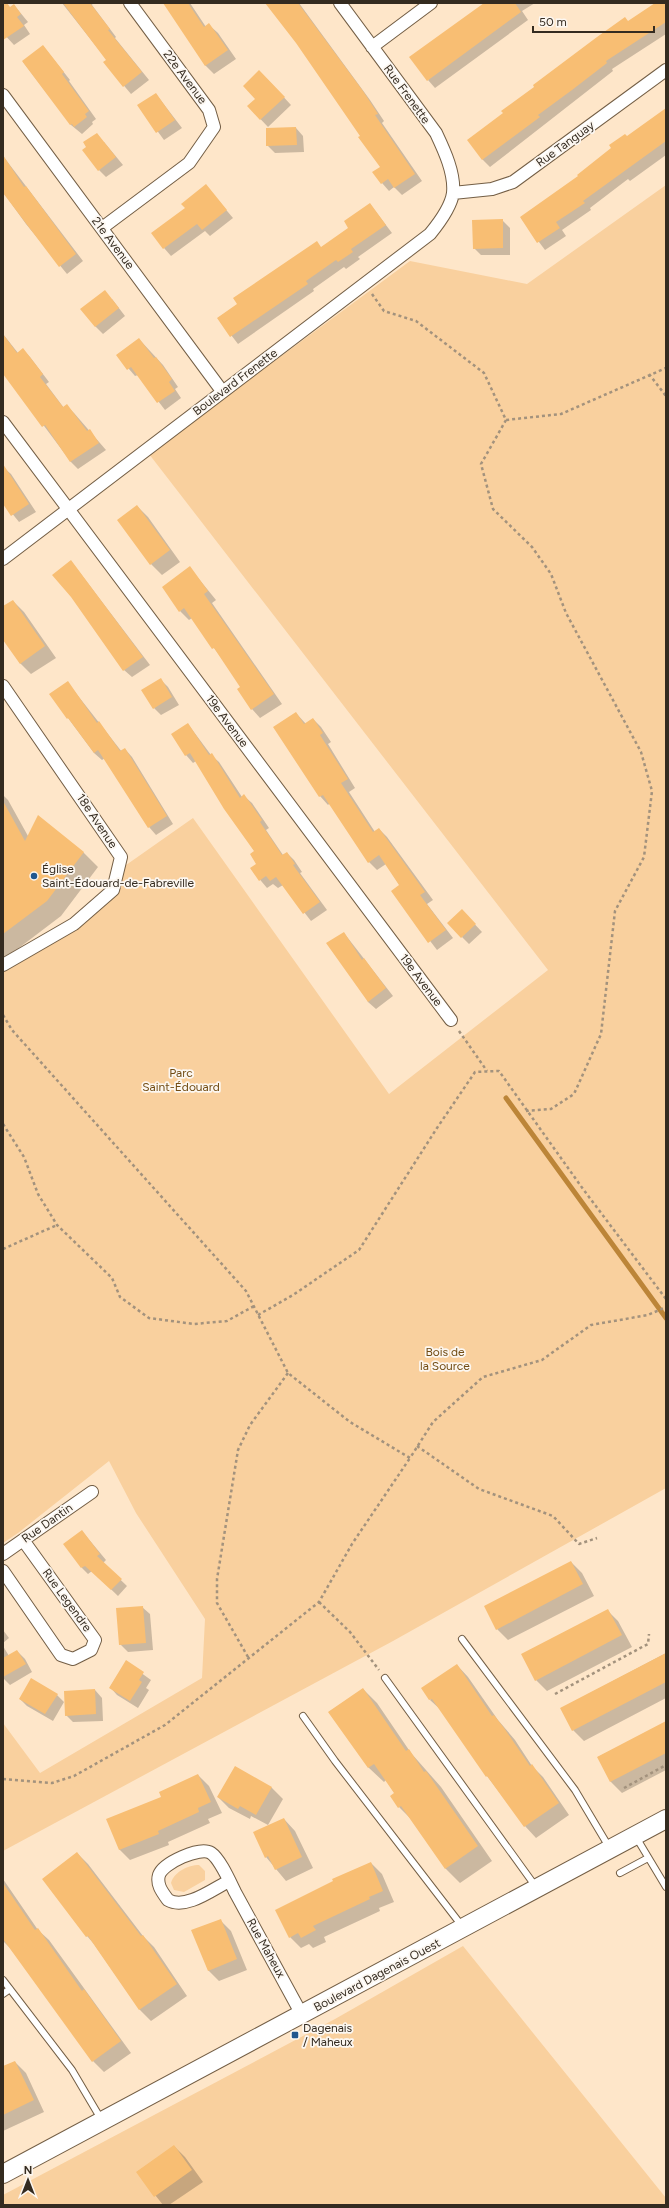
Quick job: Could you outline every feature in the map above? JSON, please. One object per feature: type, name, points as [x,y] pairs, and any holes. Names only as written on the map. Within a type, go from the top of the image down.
[{"type":"main road","name":"Boulevard Dagenais Ouest","points":[[3,2174],[464,1929],[666,1819]]},
{"type":"street","name":"22e Avenue","points":[[102,228],[189,163],[214,127],[209,110],[130,3]]},
{"type":"street","name":"Rue Frenette","points":[[340,3],[436,133],[450,170],[453,193]]},
{"type":"street","points":[[372,47],[431,3]]},
{"type":"street","name":"Rue Tanguay","points":[[453,193],[492,189],[513,182],[666,70]]},
{"type":"street","name":"21e Avenue","points":[[3,95],[222,391]]},
{"type":"street","name":"Boulevard Frenette","points":[[3,559],[430,234],[442,219],[453,193]]},
{"type":"street","name":"19e Avenue","points":[[3,422],[451,1020]]},
{"type":"street","name":"18e Avenue","points":[[3,686],[121,857],[113,890],[74,924],[3,966]]},
{"type":"street","name":"Rue Dantin","points":[[3,1554],[92,1492]]},
{"type":"street","name":"Rue Legendre","points":[[3,1570],[62,1654],[73,1659],[91,1650],[96,1640],[23,1540]]},
{"type":"street","name":"Rue Maheux","points":[[229,1881],[191,1900],[177,1903],[168,1900],[159,1883],[159,1876],[165,1867],[188,1854],[201,1850],[210,1852],[214,1855],[229,1881],[302,2015]]},
{"type":"lane","points":[[462,1639],[574,1790],[610,1849]]},
{"type":"lane","points":[[385,1678],[537,1889]]},
{"type":"lane","points":[[304,1716],[335,1761],[464,1929]]},
{"type":"lane","points":[[635,1836],[666,1887]]},
{"type":"lane","points":[[620,1873],[648,1858]]},
{"type":"lane","points":[[3,1980],[72,2070],[102,2122]]},
{"type":"lane","points":[[3,1994],[10,1989]]},
{"type":"path","points":[[365,284],[384,311],[416,321],[484,373],[506,420]]},
{"type":"path","points":[[506,420],[561,414],[666,368]]},
{"type":"path","points":[[650,374],[666,396]]},
{"type":"path","points":[[506,420],[481,464],[492,509],[532,547],[550,574],[566,613],[641,752],[652,791],[644,857],[615,911],[601,1034],[574,1094],[551,1110],[526,1111]]},
{"type":"path","points":[[3,1015],[12,1030],[246,1291],[288,1373],[350,1422],[410,1458]]},
{"type":"path","points":[[451,1020],[487,1072]]},
{"type":"path","points":[[258,1315],[293,1295],[359,1250],[437,1128],[475,1072],[499,1071],[526,1111],[666,1299]]},
{"type":"path","points":[[3,1124],[24,1157],[38,1194],[57,1225],[112,1278],[120,1297],[149,1318],[194,1324],[227,1321],[254,1306]]},
{"type":"path","points":[[3,1249],[57,1225]]},
{"type":"path","points":[[3,1779],[52,1783],[74,1776],[165,1725],[248,1657],[319,1602],[352,1544],[433,1422],[484,1377],[542,1360],[591,1325],[651,1314],[666,1307]]},
{"type":"path","points":[[248,1657],[217,1603],[217,1579],[238,1450],[250,1425],[288,1373]]},
{"type":"path","points":[[417,1446],[479,1489],[553,1516],[579,1544],[597,1538]]},
{"type":"path","points":[[319,1602],[350,1632],[385,1678]]},
{"type":"path","points":[[555,1694],[648,1644],[650,1634]]},
{"type":"path","points":[[624,1788],[666,1765]]},
{"type":"green space","name":"Bois de la Source","points":[[666,185],[666,1488],[393,1641],[3,1851],[3,1723],[40,1773],[202,1678],[205,1619],[136,1513],[109,1461],[18,1533],[3,1543],[3,962],[18,956],[106,905],[119,870],[193,818],[389,1094],[548,970],[149,454],[410,261],[527,284]]},
{"type":"green space","points":[[199,1865],[205,1871],[205,1880],[184,1892],[174,1890],[171,1883],[178,1872],[190,1866]]},
{"type":"green space","points":[[463,1946],[666,2198],[666,2205],[3,2205],[3,2195],[335,2019]]},
{"type":"building","points":[[3,3],[7,3],[10,7],[14,4],[21,14],[17,17],[24,26],[3,40]]},
{"type":"building","points":[[63,3],[90,3],[110,29],[108,30],[142,72],[123,87],[103,62],[106,60]]},
{"type":"building","points":[[163,3],[188,3],[204,27],[209,23],[228,50],[205,66]]},
{"type":"building","points":[[265,3],[298,3],[363,91],[378,114],[375,115],[415,174],[394,188],[388,179],[381,184],[372,172],[380,167],[358,137],[360,136],[296,43]]},
{"type":"building","points":[[484,3],[515,3],[521,12],[427,81],[409,57]]},
{"type":"building","points":[[655,3],[666,3],[666,22],[606,61],[607,63],[538,115],[540,117],[482,160],[467,140],[503,113],[501,111],[534,87],[533,85],[597,37],[625,17],[628,21]]},
{"type":"building","points":[[43,45],[64,72],[62,74],[89,111],[85,114],[87,117],[74,127],[72,124],[70,125],[22,61]]},
{"type":"building","points":[[259,70],[285,97],[260,120],[247,106],[255,99],[243,86]]},
{"type":"building","points":[[156,93],[175,120],[156,133],[137,105]]},
{"type":"building","points":[[666,108],[666,141],[583,201],[585,203],[556,222],[560,228],[537,243],[520,217],[578,176],[577,175],[611,148],[609,145],[625,134],[627,136]]},
{"type":"building","points":[[296,127],[297,145],[266,146],[266,128]]},
{"type":"building","points":[[97,133],[116,157],[98,171],[82,150],[86,147],[83,142]]},
{"type":"building","points":[[3,155],[24,187],[26,186],[76,254],[59,267],[3,193]]},
{"type":"building","points":[[206,184],[227,210],[202,230],[197,224],[163,249],[151,233],[185,208],[181,204]]},
{"type":"building","points":[[370,203],[386,225],[351,249],[353,252],[338,262],[336,260],[306,281],[308,284],[230,337],[217,318],[237,304],[233,298],[317,241],[321,247],[348,228],[344,221]]},
{"type":"building","points":[[503,219],[503,248],[473,249],[472,220]]},
{"type":"building","points":[[105,290],[119,308],[95,327],[80,309]]},
{"type":"building","points":[[3,334],[17,353],[23,348],[43,374],[40,377],[63,407],[67,404],[87,431],[90,429],[99,443],[70,462],[45,425],[42,427],[3,374]]},
{"type":"building","points":[[139,338],[154,358],[156,357],[172,379],[169,382],[175,391],[157,403],[131,367],[127,370],[116,355]]},
{"type":"building","points":[[3,464],[29,504],[11,516],[3,504]]},
{"type":"building","points":[[137,505],[170,550],[150,565],[117,520]]},
{"type":"building","points":[[71,560],[143,657],[123,671],[71,597],[52,575]]},
{"type":"building","points":[[190,566],[208,591],[204,594],[274,694],[251,710],[237,689],[240,687],[214,648],[212,649],[184,608],[179,612],[162,587]]},
{"type":"building","points":[[13,600],[45,646],[20,664],[3,640],[3,606]]},
{"type":"building","points":[[161,678],[172,697],[153,709],[141,690]]},
{"type":"building","points":[[68,681],[97,723],[99,721],[120,751],[125,748],[167,816],[148,828],[98,750],[94,753],[68,718],[67,719],[49,694]]},
{"type":"building","points":[[296,712],[304,724],[313,718],[323,733],[320,735],[348,779],[341,783],[373,832],[379,828],[425,892],[420,895],[446,930],[428,943],[391,891],[399,885],[379,855],[368,863],[323,795],[319,797],[273,727]]},
{"type":"building","points":[[188,723],[209,755],[212,753],[240,798],[244,794],[262,820],[260,822],[282,855],[287,852],[295,864],[293,865],[320,902],[303,914],[276,877],[270,881],[266,876],[259,881],[250,868],[256,864],[250,854],[254,851],[224,809],[190,753],[185,756],[171,734]]},
{"type":"building","name":"Église Saint-Édouard-de-Fabreville","points":[[3,801],[25,841],[38,815],[84,852],[47,901],[3,934]]},
{"type":"building","points":[[462,909],[476,924],[461,938],[447,923]]},
{"type":"building","points":[[344,932],[362,960],[364,958],[386,988],[368,1002],[326,943]]},
{"type":"building","points":[[82,1530],[100,1554],[97,1556],[122,1579],[111,1590],[85,1566],[81,1568],[63,1544]]},
{"type":"building","points":[[571,1561],[583,1584],[496,1630],[484,1606]]},
{"type":"building","points":[[143,1606],[146,1643],[119,1645],[116,1608]]},
{"type":"building","points":[[608,1609],[622,1635],[535,1681],[521,1654]]},
{"type":"building","points":[[17,1650],[26,1664],[3,1677],[3,1658]]},
{"type":"building","points":[[666,1653],[666,1682],[572,1731],[560,1708]]},
{"type":"building","points":[[126,1660],[144,1672],[139,1680],[142,1682],[130,1701],[109,1688]]},
{"type":"building","points":[[457,1664],[492,1716],[494,1715],[504,1728],[530,1766],[532,1764],[559,1803],[524,1827],[487,1776],[486,1777],[432,1699],[429,1700],[421,1688]]},
{"type":"building","points":[[31,1678],[58,1694],[45,1714],[19,1699]]},
{"type":"building","points":[[363,1688],[406,1751],[409,1749],[424,1772],[426,1771],[478,1846],[445,1869],[401,1806],[398,1808],[390,1796],[394,1793],[374,1764],[368,1768],[328,1712]]},
{"type":"building","points":[[95,1689],[96,1714],[65,1716],[64,1691]]},
{"type":"building","points":[[666,1721],[666,1753],[610,1782],[597,1757]]},
{"type":"building","points":[[235,1766],[272,1787],[256,1815],[240,1806],[238,1809],[217,1797]]},
{"type":"building","points":[[198,1774],[211,1802],[198,1808],[199,1812],[158,1831],[159,1834],[119,1850],[106,1819],[161,1797],[159,1792]]},
{"type":"building","points":[[284,1818],[302,1857],[275,1870],[268,1856],[265,1858],[253,1832]]},
{"type":"building","points":[[77,1852],[141,1936],[143,1935],[177,1984],[139,2010],[88,1936],[86,1937],[42,1879]]},
{"type":"building","points":[[371,1862],[383,1891],[369,1897],[370,1899],[313,1926],[316,1930],[301,1938],[298,1933],[289,1938],[275,1910],[333,1881],[332,1879]]},
{"type":"building","points":[[3,1883],[35,1930],[38,1928],[82,1991],[84,1989],[121,2041],[92,2062],[3,1939]]},
{"type":"building","points":[[221,1919],[237,1959],[208,1971],[191,1930]]},
{"type":"building","points":[[15,2061],[34,2100],[3,2115],[3,2066]]},
{"type":"building","points":[[174,2145],[192,2170],[154,2197],[136,2172]]},
{"type":"waterway","points":[[506,1098],[666,1318]]},
{"type":"place","name":"Église Saint-Édouard-de-Fabreville","points":[[34,876]]},
{"type":"place","name":"Dagenais / Maheux","points":[[295,2035]]},
{"type":"park label","name":"Parc Saint-Édouard","points":[[181,1080]]}]
